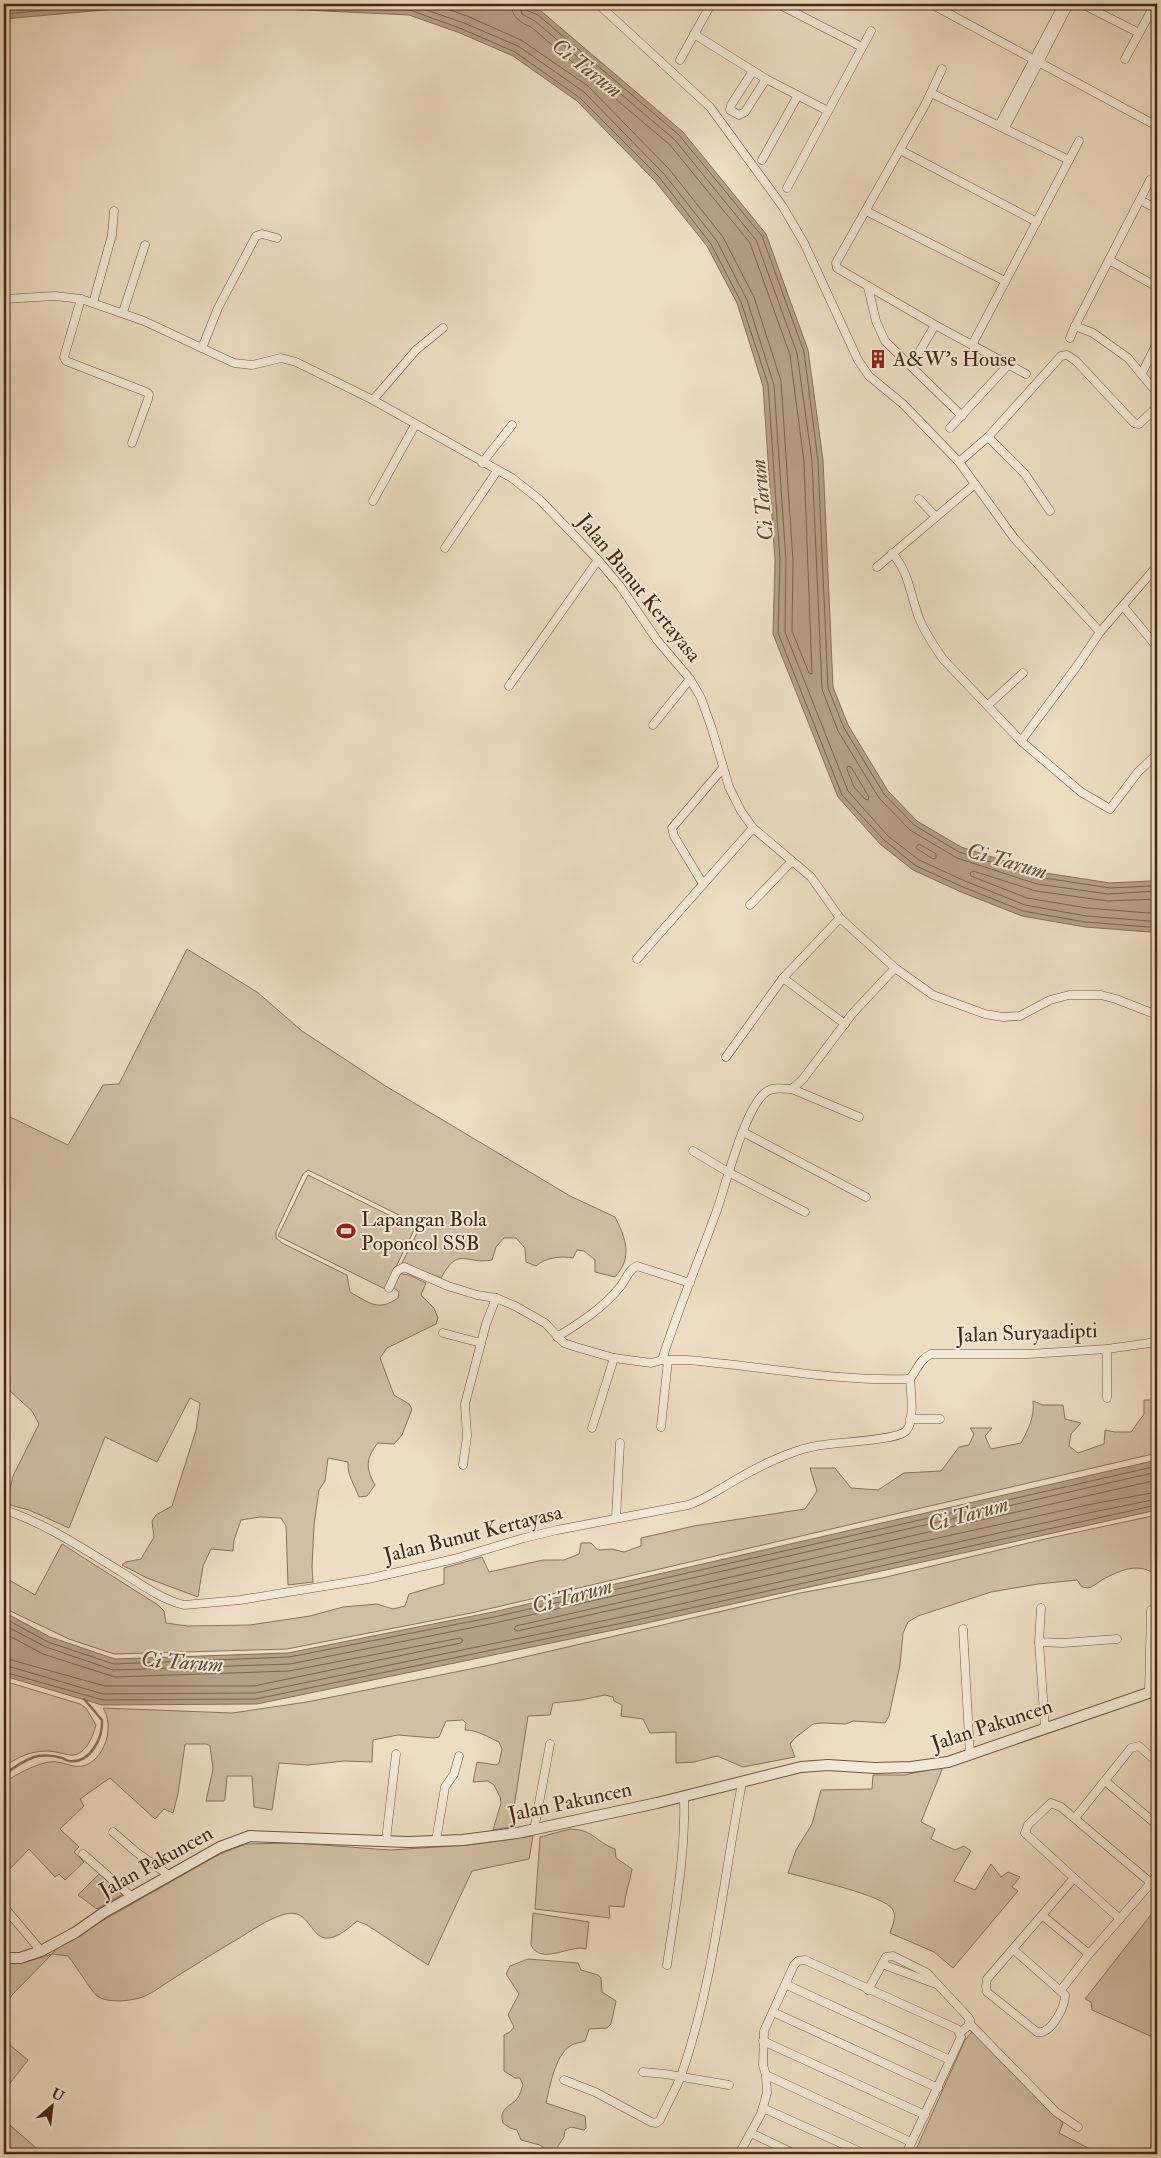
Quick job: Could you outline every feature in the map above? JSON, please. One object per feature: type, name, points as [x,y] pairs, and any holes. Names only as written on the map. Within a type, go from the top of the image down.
[{"type":"street","points":[[598,4],[710,106],[783,207],[804,243],[815,270],[869,376],[903,404],[959,462],[1014,538],[1100,632]]},
{"type":"street","points":[[680,60],[710,4]]},
{"type":"street","points":[[778,4],[791,8],[862,47]]},
{"type":"street","points":[[791,8],[800,4]]},
{"type":"street","points":[[931,4],[1157,126]]},
{"type":"street","points":[[1002,126],[1063,4]]},
{"type":"street","points":[[1036,61],[1069,4]]},
{"type":"street","points":[[1082,4],[1139,33]]},
{"type":"street","points":[[1125,59],[1155,4]]},
{"type":"street","points":[[787,188],[871,31]]},
{"type":"street","points":[[694,34],[766,79],[828,112]]},
{"type":"street","points":[[942,69],[931,93],[836,264],[840,272],[1026,374]]},
{"type":"street","points":[[753,71],[731,105],[730,110],[734,113],[739,115],[745,112],[766,79]]},
{"type":"street","points":[[931,93],[1069,160]]},
{"type":"street","points":[[762,160],[797,97]]},
{"type":"street","points":[[972,345],[1079,141]]},
{"type":"street","points":[[900,150],[1037,222]]},
{"type":"street","points":[[1070,338],[1150,180]]},
{"type":"street","points":[[1140,200],[1157,209]]},
{"type":"street","points":[[866,210],[1005,281]]},
{"type":"street","points":[[93,303],[112,235],[114,211]]},
{"type":"street","points":[[202,348],[218,308],[256,236],[262,234],[277,238]]},
{"type":"street","points":[[4,237],[4,248]]},
{"type":"street","points":[[123,312],[144,245]]},
{"type":"street","points":[[1109,260],[1157,288]]},
{"type":"street","points":[[868,287],[876,321],[884,341],[962,416]]},
{"type":"street","name":"Jalan Bunut Kertayasa","points":[[4,299],[55,296],[81,299],[123,312],[234,363],[245,365],[281,358],[290,360],[373,400],[482,463],[512,478],[540,500],[598,560],[620,586],[657,640],[690,679],[701,698],[723,768],[741,811],[753,828],[811,877],[840,918],[895,968],[933,995],[985,1014],[1003,1017],[1020,1016],[1050,1000],[1069,995],[1101,995],[1157,1014]]},
{"type":"street","points":[[81,299],[64,357],[66,361],[149,394],[132,443]]},
{"type":"street","points":[[911,366],[935,325]]},
{"type":"street","points":[[1076,326],[1108,343],[1128,358],[1142,372],[1157,393]]},
{"type":"street","points":[[373,400],[416,350],[444,328]]},
{"type":"street","points":[[1142,372],[1157,342]]},
{"type":"street","points":[[959,462],[988,437],[1061,356],[1067,354],[1076,361],[1134,423],[1139,424],[1157,407]]},
{"type":"street","points":[[950,428],[1009,364]]},
{"type":"street","points":[[373,501],[415,425]]},
{"type":"street","points":[[482,463],[512,425]]},
{"type":"street","points":[[988,437],[1025,474],[1050,510]]},
{"type":"street","points":[[445,548],[497,471]]},
{"type":"street","points":[[877,567],[975,484]]},
{"type":"street","points":[[919,499],[936,517]]},
{"type":"street","points":[[892,553],[901,563],[907,576],[919,617],[932,644],[943,659],[1021,741],[1081,792],[1110,809],[1138,772],[1157,754]]},
{"type":"street","points":[[509,686],[598,560]]},
{"type":"street","points":[[1021,741],[1100,632],[1157,566]]},
{"type":"street","points":[[1123,606],[1157,647]]},
{"type":"street","points":[[988,705],[1023,673]]},
{"type":"street","points":[[653,725],[690,679]]},
{"type":"street","points":[[703,884],[674,836],[672,828],[723,768]]},
{"type":"street","points":[[637,959],[753,828]]},
{"type":"street","points":[[750,905],[792,861]]},
{"type":"street","points":[[726,1057],[783,978],[840,918]]},
{"type":"street","points":[[792,1089],[804,1079],[845,1024],[895,968]]},
{"type":"street","points":[[783,978],[845,1024]]},
{"type":"street","points":[[661,1427],[665,1360],[675,1318],[690,1283],[743,1132],[760,1098],[774,1088],[792,1089],[859,1117]]},
{"type":"street","points":[[743,1132],[866,1197]]},
{"type":"street","points":[[693,1151],[728,1172],[805,1212]]},
{"type":"street","points":[[557,1337],[603,1306],[629,1272],[637,1266],[690,1283]]},
{"type":"street","points":[[388,1288],[397,1271],[404,1267],[456,1289],[477,1296],[496,1298],[545,1323],[564,1343],[614,1358],[651,1363],[665,1360],[717,1362],[881,1379],[910,1379],[910,1419],[940,1418]]},
{"type":"street","points":[[463,1465],[467,1436],[465,1404],[481,1343],[496,1298]]},
{"type":"street","points":[[443,1333],[481,1343]]},
{"type":"street","name":"Jalan Suryaadipti","points":[[910,1379],[925,1357],[931,1354],[1029,1354],[1107,1349],[1157,1342]]},
{"type":"street","points":[[1107,1349],[1107,1398]]},
{"type":"street","points":[[592,1428],[614,1358]]},
{"type":"street","name":"Jalan Bunut Kertayasa","points":[[4,1510],[52,1531],[152,1592],[184,1605],[240,1600],[368,1579],[454,1559],[524,1538],[616,1518],[677,1508],[700,1501],[751,1472],[796,1452],[837,1442],[884,1439],[901,1434],[906,1431],[910,1424],[910,1419]]},
{"type":"street","points":[[616,1518],[620,1443]]},
{"type":"street","points":[[1041,1608],[1039,1642],[1045,1728]]},
{"type":"street","points":[[1151,1610],[1153,1692]]},
{"type":"street","points":[[963,1629],[970,1755]]},
{"type":"street","points":[[1039,1642],[1063,1644],[1117,1639]]},
{"type":"street","name":"Jalan Pakuncen","points":[[4,1958],[20,1958],[40,1951],[228,1843],[250,1836],[436,1841],[534,1830],[742,1783],[801,1767],[828,1765],[875,1768],[911,1767],[948,1762],[1153,1692]]},
{"type":"street","points":[[534,1830],[550,1744]]},
{"type":"street","points":[[1074,1818],[1134,1746],[1139,1746],[1157,1762]]},
{"type":"street","points":[[386,1840],[396,1754]]},
{"type":"street","points":[[436,1841],[445,1787],[454,1774],[459,1756]]},
{"type":"street","points":[[1105,1781],[1157,1825]]},
{"type":"street","points":[[564,2080],[595,2092],[656,2123],[680,2077],[711,1966],[729,1849],[742,1783]]},
{"type":"street","points":[[667,1964],[682,1858],[685,1827],[684,1796]]},
{"type":"street","points":[[1061,1990],[1089,1954],[1156,1880],[1061,1807],[1051,1803],[1028,1825],[1025,1833],[1120,1919]]},
{"type":"street","points":[[114,1832],[136,1852],[170,1876]]},
{"type":"street","points":[[83,1854],[132,1897]]},
{"type":"street","points":[[1014,1950],[1065,1995],[1065,2001],[1048,2031],[1037,2032],[987,1992],[987,1979],[1014,1950],[1074,1878]]},
{"type":"street","points":[[4,1907],[40,1951]]},
{"type":"street","points":[[1043,1916],[1089,1954]]},
{"type":"street","points":[[868,1990],[886,1956],[893,1956],[926,1974],[968,2017],[970,2023],[1056,2112],[1078,2127]]},
{"type":"street","points":[[740,2154],[763,2108],[767,2093],[766,2075],[763,2065],[764,2031],[798,1961],[805,1960],[961,2032]]},
{"type":"street","points":[[787,1985],[950,2060]]},
{"type":"street","points":[[773,2012],[938,2088]]},
{"type":"street","points":[[906,2154],[961,2037],[961,2032],[970,2023]]},
{"type":"street","points":[[763,2041],[925,2115]]},
{"type":"street","points":[[643,2072],[729,2085]]},
{"type":"street","points":[[766,2075],[911,2142]]},
{"type":"street","points":[[763,2108],[865,2154]]},
{"type":"street","points":[[751,2133],[795,2154]]},
{"type":"shaded area","points":[[187,949],[257,992],[302,1031],[384,1085],[570,1196],[615,1217],[625,1240],[626,1248],[626,1255],[621,1270],[615,1277],[595,1272],[595,1260],[584,1251],[577,1250],[573,1258],[554,1258],[536,1266],[526,1262],[525,1248],[516,1238],[504,1238],[496,1247],[492,1260],[458,1259],[447,1268],[441,1278],[402,1263],[419,1229],[415,1223],[308,1170],[303,1174],[276,1232],[276,1238],[282,1243],[347,1275],[350,1292],[374,1304],[385,1305],[398,1298],[399,1292],[393,1287],[399,1274],[410,1275],[426,1283],[421,1295],[434,1308],[438,1318],[436,1324],[387,1348],[380,1358],[394,1395],[409,1404],[412,1409],[402,1435],[394,1444],[378,1443],[371,1454],[368,1468],[375,1485],[367,1496],[359,1497],[350,1475],[348,1462],[328,1458],[325,1481],[319,1490],[314,1525],[313,1582],[288,1585],[286,1526],[281,1518],[260,1517],[241,1520],[234,1540],[233,1551],[211,1549],[203,1566],[198,1597],[147,1578],[122,1565],[126,1562],[141,1559],[154,1537],[152,1521],[156,1515],[172,1506],[196,1430],[200,1403],[190,1398],[157,1462],[105,1437],[69,1528],[29,1510],[6,1504],[13,1476],[39,1424],[32,1411],[10,1391],[10,1376],[4,1372],[4,1114],[68,1145],[103,1085],[119,1084]]},
{"type":"shaded area","points":[[308,1175],[415,1228],[385,1289],[278,1236]]},
{"type":"shaded area","points":[[1144,1400],[1153,1400],[1157,1409],[1157,1453],[471,1613],[287,1649],[114,1654],[69,1639],[4,1608],[4,1577],[35,1595],[62,1544],[158,1605],[164,1611],[166,1623],[187,1626],[250,1625],[310,1616],[343,1607],[377,1604],[393,1609],[405,1606],[409,1594],[444,1584],[444,1568],[482,1557],[489,1572],[543,1560],[564,1560],[579,1554],[581,1543],[591,1543],[598,1550],[612,1549],[624,1552],[641,1546],[641,1538],[694,1526],[805,1509],[817,1491],[810,1468],[835,1468],[851,1488],[878,1490],[904,1473],[941,1471],[959,1447],[969,1445],[974,1434],[970,1428],[992,1428],[985,1436],[991,1449],[1021,1443],[1032,1417],[1033,1401],[1043,1405],[1063,1405],[1065,1419],[1081,1423],[1071,1434],[1069,1446],[1078,1453],[1104,1444],[1105,1430],[1131,1432],[1144,1414]]},
{"type":"shaded area","points":[[1157,1515],[1157,1576],[1150,1571],[1137,1568],[1123,1570],[1088,1588],[1082,1587],[1077,1580],[1038,1584],[991,1592],[918,1616],[908,1622],[903,1633],[900,1665],[889,1716],[885,1723],[853,1721],[846,1724],[813,1724],[790,1744],[795,1757],[743,1767],[717,1756],[694,1762],[676,1763],[676,1732],[650,1733],[643,1719],[621,1716],[622,1705],[614,1701],[613,1697],[605,1695],[553,1703],[550,1715],[528,1716],[511,1827],[493,1830],[501,1803],[500,1797],[494,1785],[488,1781],[473,1782],[477,1762],[496,1765],[499,1763],[502,1749],[499,1742],[478,1732],[465,1730],[466,1723],[463,1720],[446,1721],[439,1737],[398,1735],[373,1740],[372,1762],[344,1761],[308,1765],[279,1763],[272,1810],[254,1807],[252,1776],[227,1776],[224,1801],[206,1801],[213,1769],[210,1746],[207,1744],[185,1744],[178,1794],[173,1813],[164,1809],[155,1819],[110,1778],[80,1799],[84,1806],[60,1829],[79,1847],[74,1852],[84,1862],[65,1880],[59,1874],[55,1877],[29,1849],[4,1875],[4,1783],[22,1772],[45,1763],[57,1762],[73,1766],[83,1766],[91,1763],[102,1750],[108,1733],[108,1724],[103,1708],[232,1713],[307,1702],[490,1665],[800,1593],[882,1578],[1045,1539]]},
{"type":"shaded area","points":[[4,1681],[80,1704],[86,1708],[96,1725],[88,1745],[75,1755],[50,1751],[30,1753],[4,1767]]},
{"type":"shaded area","points":[[943,1767],[921,1822],[935,1829],[931,1839],[955,1850],[964,1846],[971,1851],[954,1881],[975,1890],[991,1864],[1001,1877],[1008,1872],[1020,1877],[1012,1887],[1018,1891],[953,1968],[934,1952],[890,1933],[894,1916],[893,1910],[888,1905],[862,1893],[788,1873],[796,1850],[812,1824],[821,1790],[872,1789],[873,1775],[904,1775]]},
{"type":"shaded area","points":[[570,1829],[585,1831],[615,1849],[616,1858],[632,1869],[624,1907],[609,1906],[610,1918],[535,1909],[540,1837]]},
{"type":"shaded area","points":[[533,1836],[529,1859],[472,1871],[428,1965],[367,1925],[357,1921],[340,1934],[329,1938],[320,1936],[302,1917],[294,1913],[276,1917],[264,1923],[152,1993],[134,1999],[114,2001],[102,1999],[97,1996],[68,1956],[52,1954],[57,1948],[93,1926],[220,1854],[246,1844],[295,1843],[390,1850],[468,1845]]},
{"type":"shaded area","points":[[99,1874],[123,1894],[97,1909],[78,1895]]},
{"type":"shaded area","points":[[1157,1907],[1157,2039],[1092,2010],[1091,2002],[1085,1999]]},
{"type":"shaded area","points":[[533,1913],[589,1922],[586,1949],[579,1948],[549,1954],[542,1954],[536,1951],[531,1945]]},
{"type":"shaded area","points":[[52,1954],[12,1995],[4,2009],[4,1964],[29,1961]]},
{"type":"shaded area","points":[[528,1959],[578,1963],[581,1970],[598,1975],[601,1978],[602,1992],[616,2001],[611,2024],[607,2028],[589,2029],[585,2041],[570,2046],[560,2057],[557,2064],[546,2103],[585,2116],[586,2128],[584,2130],[571,2127],[565,2130],[564,2137],[555,2151],[547,2151],[540,2145],[521,2140],[517,2130],[503,2123],[502,2119],[503,2112],[517,2098],[523,2085],[520,2078],[515,2078],[504,2071],[504,2035],[514,2027],[508,2015],[519,1994],[506,1974],[510,1966]]},
{"type":"shaded area","points":[[972,2032],[1063,2123],[1059,2133],[1096,2152],[1095,2154],[914,2154],[965,2040]]},
{"type":"shaded area","points":[[4,2040],[28,2060],[4,2091]]},
{"type":"shaded area","points":[[4,2120],[43,2154],[4,2154]]},
{"type":"water","points":[[4,4],[171,4],[4,19]]},
{"type":"water","name":"Ci Tarum","points":[[178,4],[525,4],[541,11],[683,132],[766,234],[808,350],[823,460],[833,687],[848,725],[888,791],[917,821],[961,847],[1039,872],[1110,883],[1157,879],[1157,930],[1150,932],[1085,927],[1022,916],[961,892],[913,870],[880,844],[838,797],[773,634],[775,561],[763,386],[737,303],[707,246],[655,181],[577,101],[513,56],[460,33],[409,15]]},
{"type":"water","name":"Ci Tarum","points":[[1157,1460],[1157,1510],[633,1626],[257,1704],[102,1705],[4,1676],[4,1612],[50,1637],[115,1659],[288,1653],[493,1612]]},
{"type":"waterway","points":[[4,1775],[34,1757],[52,1756],[68,1761],[77,1761],[89,1754],[98,1741],[102,1720],[84,1699]]},
{"type":"place","name":"A&W's House","points":[[878,359]]},
{"type":"place","name":"Lapangan Bola Poponcol SSB","points":[[346,1231]]}]
